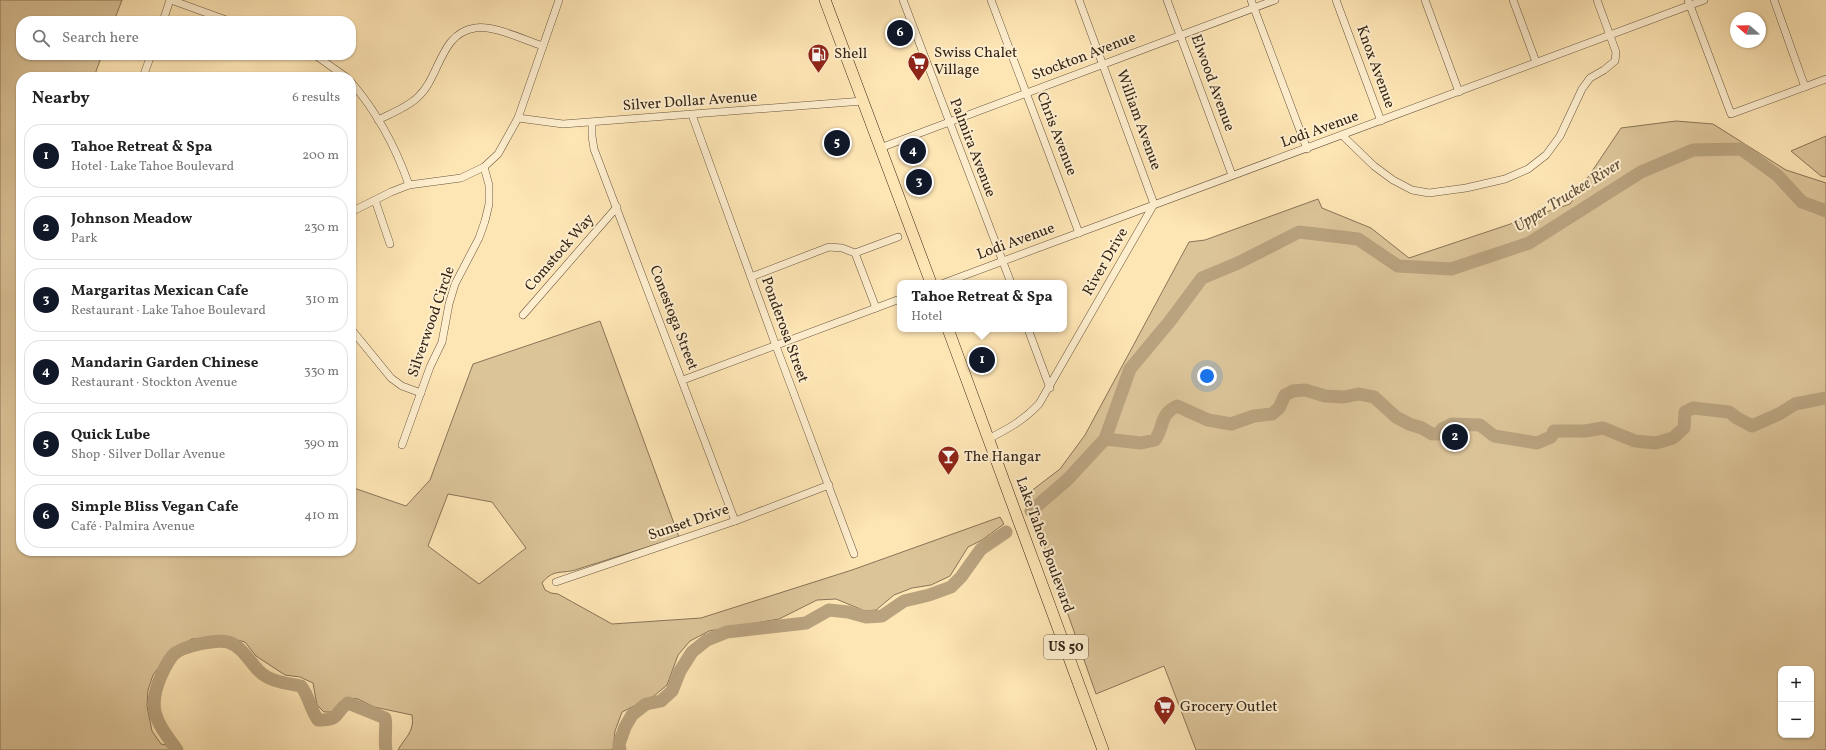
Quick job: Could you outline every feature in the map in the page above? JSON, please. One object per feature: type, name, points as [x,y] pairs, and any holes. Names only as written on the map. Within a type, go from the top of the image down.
[{"type":"highway","points":[[825,0],[930,280]]},
{"type":"highway","name":"Lake Tahoe Boulevard","points":[[949,332],[1103,750]]},
{"type":"street","points":[[165,16],[171,0],[215,16]]},
{"type":"street","points":[[356,210],[409,185],[461,178],[484,168],[498,154],[518,118],[559,0]]},
{"type":"street","name":"Palmira Avenue","points":[[902,0],[1010,280]]},
{"type":"street","name":"Chris Avenue","points":[[991,0],[1079,233]]},
{"type":"street","name":"William Avenue","points":[[1079,0],[1104,64],[1154,204]]},
{"type":"street","name":"Elwood Avenue","points":[[1167,0],[1232,176]]},
{"type":"street","name":"Stockton Avenue","points":[[880,148],[1180,35],[1253,4],[1275,0]]},
{"type":"street","name":"Knox Avenue","points":[[1336,0],[1381,121]]},
{"type":"street","points":[[1425,0],[1459,92]]},
{"type":"street","points":[[1513,0],[1536,62]]},
{"type":"street","points":[[1342,135],[1374,166],[1393,180],[1412,190],[1429,194],[1466,188],[1505,179],[1528,169],[1546,155],[1560,136],[1582,89],[1590,78],[1604,70],[1615,61],[1616,52],[1597,0]]},
{"type":"street","name":"Lodi Avenue","points":[[952,280],[1459,92],[1610,35],[1689,3],[1704,0]]},
{"type":"street","points":[[1774,0],[1805,87]]},
{"type":"street","points":[[1689,3],[1731,114],[1826,79]]},
{"type":"street","points":[[1253,4],[1307,149]]},
{"type":"street","points":[[378,120],[401,109],[418,98],[430,82],[446,49],[457,36],[474,28],[494,30],[543,46]]},
{"type":"street","points":[[145,72],[149,60]]},
{"type":"street","points":[[322,60],[339,72]]},
{"type":"street","points":[[356,88],[364,97],[400,159],[409,185]]},
{"type":"street","name":"Silver Dollar Avenue","points":[[518,118],[563,124],[592,123],[863,101]]},
{"type":"street","name":"Ponderosa Street","points":[[692,115],[854,554]]},
{"type":"street","name":"Conestoga Street","points":[[592,123],[594,149],[683,380],[735,521]]},
{"type":"street","name":"Silverwood Circle","points":[[356,335],[391,378],[402,386],[421,393],[442,342],[449,304],[455,284],[479,238],[485,221],[489,204],[490,185],[484,168]]},
{"type":"street","points":[[375,200],[390,244]]},
{"type":"street","name":"River Drive","points":[[988,439],[1010,428],[1026,417],[1039,404],[1050,388],[1154,204]]},
{"type":"street","name":"Comstock Way","points":[[524,315],[617,207]]},
{"type":"street","points":[[751,277],[829,247],[842,248],[855,253],[898,237]]},
{"type":"street","points":[[855,253],[876,308]]},
{"type":"street","points":[[683,380],[897,300]]},
{"type":"street","points":[[1029,332],[1050,388]]},
{"type":"street","points":[[402,445],[421,393]]},
{"type":"street","name":"Sunset Drive","points":[[556,582],[735,521],[828,486]]},
{"type":"shaded area","points":[[0,0],[122,0],[116,16],[16,16],[16,60],[100,60],[96,72],[16,72],[16,556],[356,556],[356,489],[406,506],[430,480],[473,364],[600,321],[679,537],[575,570],[553,574],[542,583],[545,590],[558,594],[612,624],[701,618],[852,570],[1000,517],[1004,524],[982,540],[968,547],[950,576],[931,585],[912,588],[894,595],[876,610],[865,611],[836,599],[817,600],[779,619],[709,631],[690,641],[678,655],[667,685],[654,696],[622,712],[615,731],[613,750],[398,750],[411,730],[413,721],[412,715],[374,707],[358,699],[347,698],[338,704],[334,712],[324,712],[317,705],[313,683],[300,677],[285,675],[256,656],[245,642],[229,638],[192,639],[171,651],[153,675],[148,690],[147,706],[152,731],[161,744],[166,745],[170,750],[0,750]],"holes":[[[448,494],[492,502],[526,548],[479,584],[428,546]]]},
{"type":"shaded area","points":[[1676,121],[1713,124],[1786,170],[1826,183],[1826,750],[1196,750],[1164,666],[1096,694],[1026,495],[1060,469],[1085,435],[1189,242],[1205,240],[1318,199],[1322,208],[1371,228],[1409,258],[1570,204],[1621,128]]},
{"type":"shaded area","points":[[1826,136],[1826,177],[1821,176],[1791,151]]},
{"type":"waterway","name":"Upper Truckee River","points":[[1031,511],[1067,480],[1105,439],[1130,369],[1170,321],[1202,278],[1238,263],[1299,232],[1358,239],[1398,266],[1451,269],[1529,243],[1641,172],[1693,150],[1741,149],[1777,175],[1802,202],[1826,211]]},
{"type":"waterway","name":"Upper Truckee River","points":[[1105,439],[1141,443],[1155,440],[1167,413],[1177,406],[1208,420],[1231,424],[1254,416],[1272,414],[1279,408],[1285,395],[1293,391],[1305,390],[1325,396],[1344,397],[1359,394],[1374,397],[1396,417],[1432,434],[1439,434],[1442,429],[1452,424],[1480,425],[1494,436],[1537,443],[1551,437],[1554,431],[1585,431],[1603,428],[1635,441],[1656,443],[1673,438],[1684,428],[1685,412],[1693,408],[1729,412],[1752,426],[1779,414],[1795,404],[1826,398]]},
{"type":"waterway","name":"Upper Truckee River","points":[[929,595],[951,587],[961,577],[981,549],[1006,532]]},
{"type":"waterway","name":"Upper Truckee River","points":[[620,750],[619,744],[625,727],[632,715],[646,704],[661,701],[672,691],[680,671],[692,652],[707,640],[727,632],[806,623],[829,610],[848,612],[866,617],[882,616],[904,601],[925,596]]},
{"type":"waterway","name":"Upper Truckee River","points":[[177,750],[159,723],[154,707],[154,698],[161,676],[169,660],[177,652],[199,644],[223,641],[238,647],[259,671],[268,678],[278,682],[301,686],[318,720],[325,720],[334,717],[348,703],[385,718],[386,750]]},
{"type":"place","name":"Simple Bliss Vegan Cafe","points":[[900,33]]},
{"type":"place","name":"Shell","points":[[819,74]]},
{"type":"place","name":"Swiss Chalet Village","points":[[919,82]]},
{"type":"place","name":"Quick Lube","points":[[837,143]]},
{"type":"place","name":"Mandarin Garden Chinese","points":[[913,151]]},
{"type":"place","name":"Margaritas Mexican Cafe","points":[[919,182]]},
{"type":"place","name":"Tahoe Retreat & Spa","points":[[982,360]]},
{"type":"place","name":"Johnson Meadow","points":[[1455,437]]},
{"type":"place","name":"The Hangar","points":[[948,476]]},
{"type":"place","name":"Grocery Outlet","points":[[1165,726]]}]
